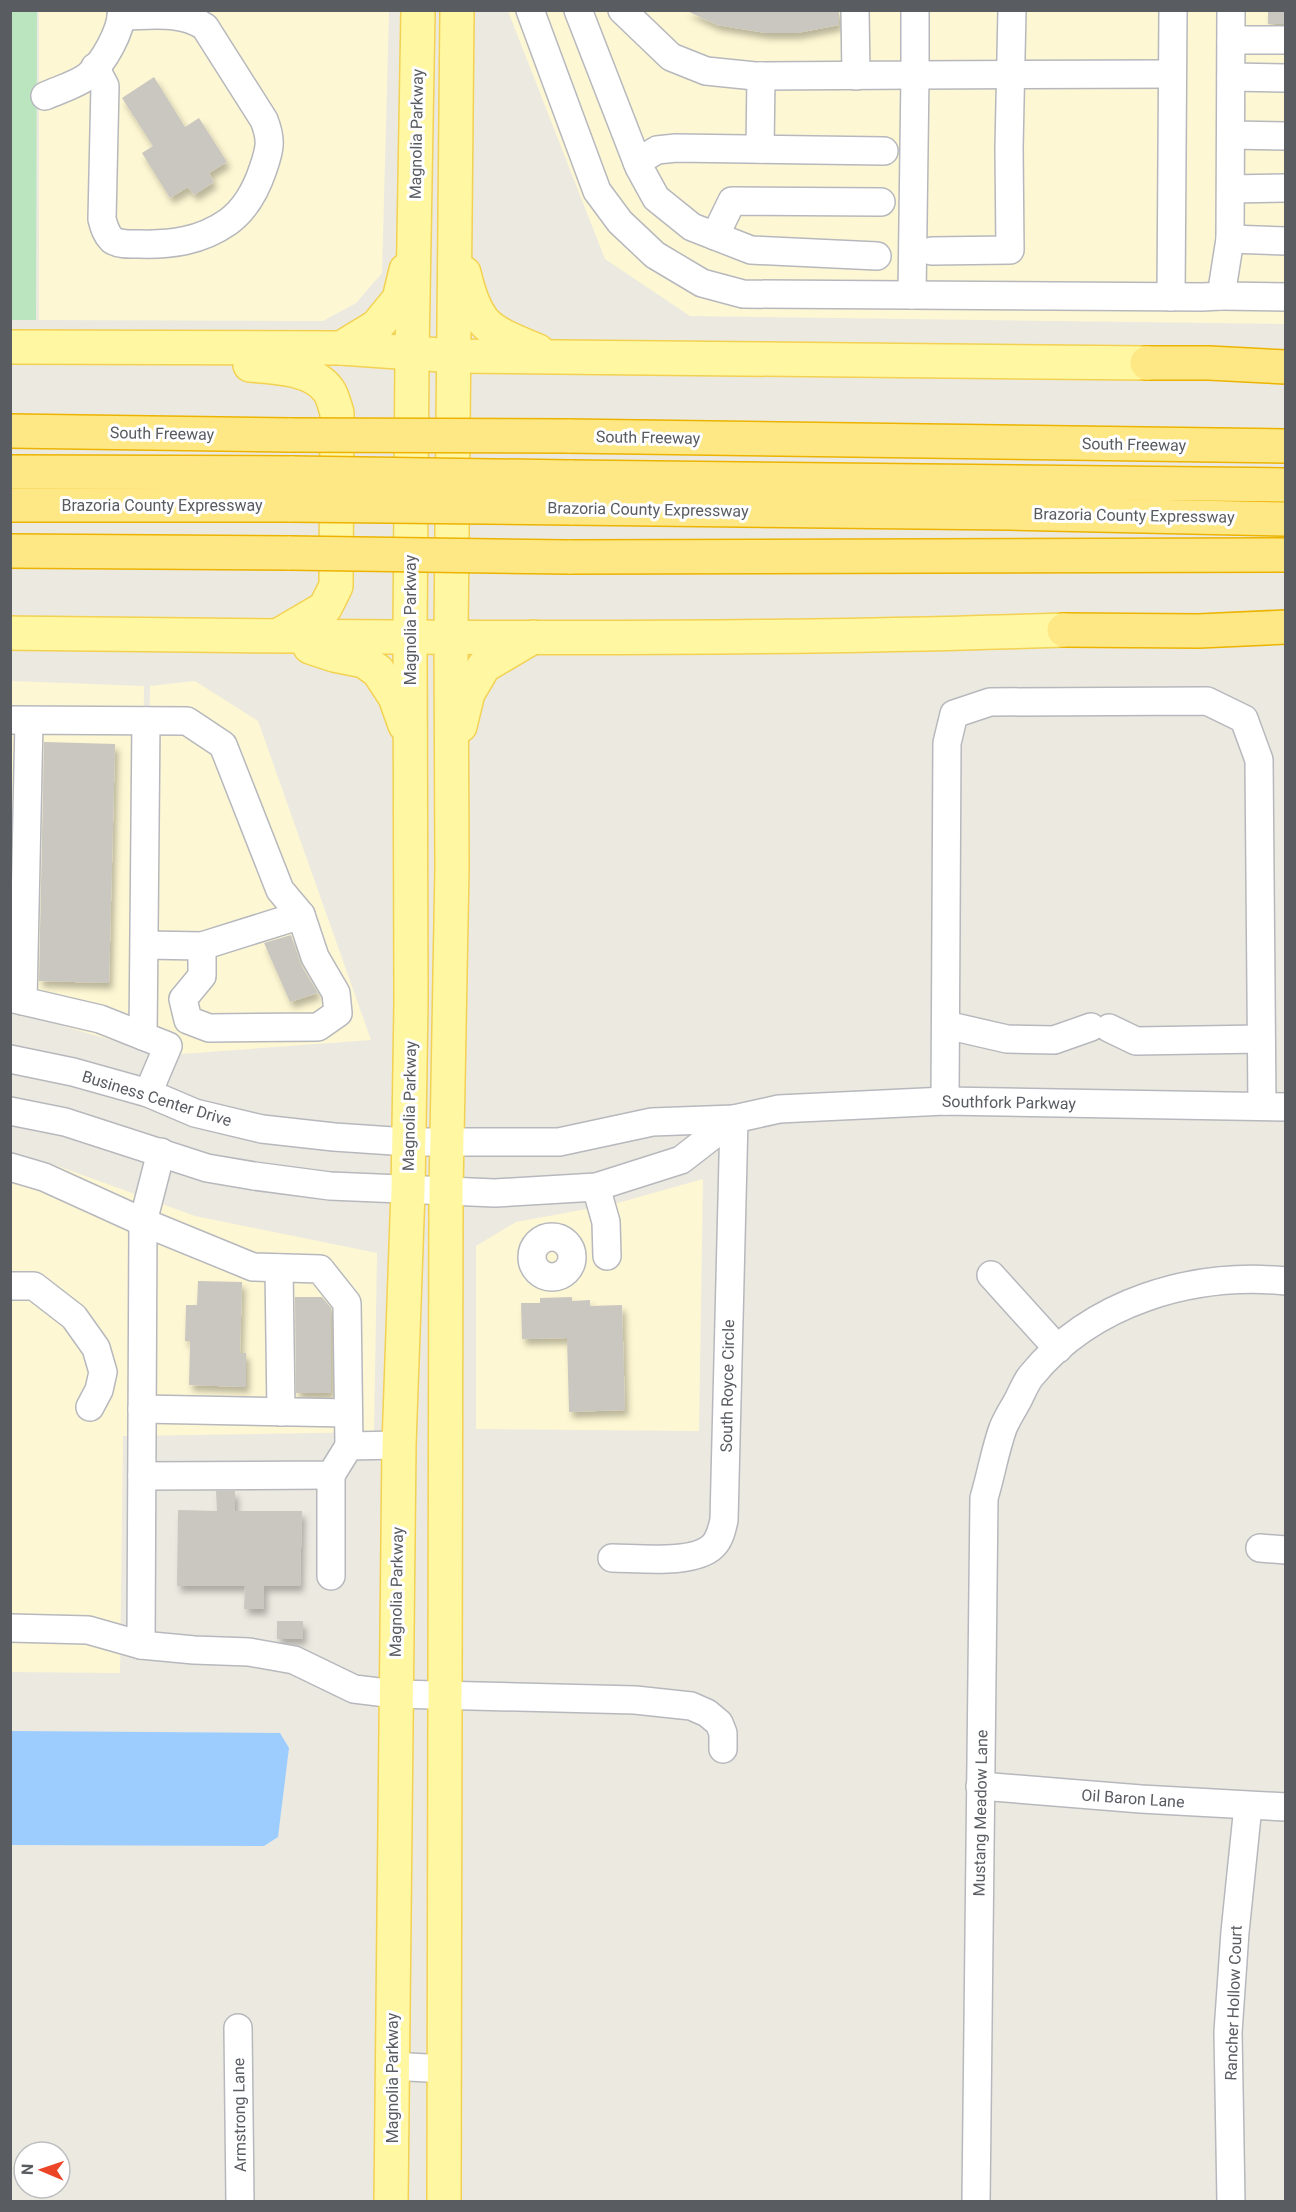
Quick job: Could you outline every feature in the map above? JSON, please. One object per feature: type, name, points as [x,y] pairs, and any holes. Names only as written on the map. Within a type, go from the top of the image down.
[{"type":"highway","points":[[1147,363],[1286,367]]},
{"type":"highway","name":"South Freeway","points":[[10,431],[1286,446]]},
{"type":"highway","name":"Brazoria County Expressway","points":[[10,472],[292,489],[569,493],[1286,485]]},
{"type":"highway","name":"Brazoria County Expressway","points":[[10,505],[292,489]]},
{"type":"highway","name":"Brazoria County Expressway","points":[[569,493],[1020,513],[1286,519]]},
{"type":"highway","points":[[10,551],[568,557],[1286,555]]},
{"type":"highway","points":[[1064,630],[1199,631],[1286,627]]},
{"type":"main road","name":"Magnolia Parkway","points":[[391,2202],[399,1445],[408,1190],[411,1003],[410,635],[418,10]]},
{"type":"main road","points":[[444,2202],[446,1191],[452,867],[451,636],[458,10]]},
{"type":"main road","points":[[456,238],[469,294],[482,321],[497,334],[554,357]]},
{"type":"main road","points":[[341,348],[377,326],[399,299],[415,239]]},
{"type":"main road","points":[[10,347],[341,348],[455,356],[1147,363]]},
{"type":"main road","points":[[178,347],[247,365],[289,368],[316,380],[329,391],[337,413],[336,586],[325,608],[278,636]]},
{"type":"main road","points":[[10,633],[735,638],[896,636],[1064,630]]},
{"type":"main road","points":[[278,636],[334,655],[364,661],[378,672],[395,697],[410,741]]},
{"type":"main road","points":[[452,757],[468,693],[484,666],[534,637]]},
{"type":"street","points":[[530,10],[597,191],[620,222],[655,255],[702,283],[742,294],[1286,297]]},
{"type":"street","points":[[578,10],[637,162],[656,198],[692,227],[751,250],[877,256]]},
{"type":"street","points":[[621,10],[671,57],[706,70],[760,76],[1172,74]]},
{"type":"street","points":[[855,10],[856,76]]},
{"type":"street","points":[[912,295],[915,10]]},
{"type":"street","points":[[932,251],[1010,250],[1009,148],[1012,10]]},
{"type":"street","points":[[1172,297],[1173,10]]},
{"type":"street","points":[[1221,296],[1230,239],[1231,10]]},
{"type":"street","points":[[45,96],[87,76],[106,53],[117,33],[121,13],[188,17],[198,22],[204,27],[267,127],[270,144],[256,189],[243,208],[228,222],[186,242],[166,245],[122,244],[114,241],[106,232],[102,219],[105,86],[95,67]]},
{"type":"street","points":[[1231,40],[1286,40]]},
{"type":"street","points":[[760,76],[760,149]]},
{"type":"street","points":[[1231,77],[1286,78]]},
{"type":"street","points":[[1231,135],[1286,136]]},
{"type":"street","points":[[637,162],[657,150],[884,151]]},
{"type":"street","points":[[1231,189],[1286,188]]},
{"type":"street","points":[[715,236],[732,201],[881,202]]},
{"type":"street","points":[[1230,239],[1286,241]]},
{"type":"street","points":[[945,1101],[947,743],[954,714],[990,702],[1207,701],[1244,719],[1259,760],[1261,1039],[1274,1106]]},
{"type":"street","points":[[148,1093],[168,1046],[100,1019],[17,999],[20,721],[187,721],[223,745],[280,890],[301,915],[315,957],[336,993],[338,1013],[318,1028],[209,1028],[188,1020],[183,999],[202,976],[202,946]]},
{"type":"street","points":[[143,1036],[146,721]]},
{"type":"street","points":[[145,945],[202,946],[301,915]]},
{"type":"street","points":[[946,1025],[1007,1039],[1054,1040],[1100,1027],[1136,1041],[1261,1039]]},
{"type":"street","name":"Business Center Drive","points":[[10,1059],[73,1072],[148,1093],[195,1113],[262,1129],[334,1137],[447,1143]]},
{"type":"street","name":"Southfork Parkway","points":[[447,1143],[559,1142],[652,1122],[734,1119],[779,1108],[945,1101],[1274,1106]]},
{"type":"street","points":[[10,1111],[65,1122],[207,1168],[330,1186],[446,1191]]},
{"type":"street","name":"Southfork Parkway","points":[[446,1191],[495,1193],[596,1187],[681,1160],[734,1119]]},
{"type":"street","name":"South Royce Circle","points":[[612,1557],[682,1558],[699,1554],[712,1546],[721,1533],[724,1520],[734,1119]]},
{"type":"street","points":[[141,1645],[144,1222],[161,1152]]},
{"type":"street","points":[[10,1167],[44,1177],[253,1267],[321,1269],[347,1303],[349,1446],[331,1475],[331,1576]]},
{"type":"street","points":[[596,1187],[606,1222],[607,1256]]},
{"type":"street","points":[[279,1268],[281,1412]]},
{"type":"street","points":[[991,1275],[1058,1349]]},
{"type":"street","name":"Mustang Meadow Lane","points":[[975,2202],[984,1498],[1003,1428],[1030,1377],[1058,1349],[1084,1328],[1116,1310],[1149,1295],[1185,1286],[1223,1280],[1286,1281]]},
{"type":"street","points":[[10,1286],[34,1286],[74,1317],[96,1348],[104,1372],[99,1390],[90,1407]]},
{"type":"street","points":[[142,1410],[348,1413]]},
{"type":"street","points":[[349,1446],[399,1445]]},
{"type":"street","points":[[142,1476],[331,1475]]},
{"type":"street","points":[[10,1628],[87,1630],[141,1645],[249,1652],[294,1660],[354,1689],[395,1694],[635,1700],[691,1706],[707,1713],[718,1723],[723,1733],[723,1749]]},
{"type":"street","name":"Oil Baron Lane","points":[[980,1786],[1286,1807]]},
{"type":"street","name":"Rancher Hollow Court","points":[[1231,2202],[1228,2032],[1235,1932],[1248,1806]]},
{"type":"street","name":"Armstrong Lane","points":[[238,2028],[240,2202]]},
{"type":"street","points":[[392,2066],[444,2069]]},
{"type":"shaded area","points":[[39,11],[389,11],[382,273],[356,303],[323,321],[39,320]]},
{"type":"shaded area","points":[[508,11],[1285,11],[1285,324],[690,316],[605,259]]},
{"type":"shaded area","points":[[11,681],[144,686],[139,1048],[11,1012]]},
{"type":"shaded area","points":[[195,681],[258,721],[371,1040],[181,1054],[147,1050],[150,686]]},
{"type":"shaded area","points":[[10,1152],[55,1165],[195,1216],[377,1253],[374,1432],[123,1436],[120,1673],[11,1672]]},
{"type":"shaded area","points":[[703,1179],[699,1431],[476,1429],[476,1246],[516,1222],[614,1204]]},
{"type":"green space","points":[[11,11],[37,11],[36,320],[11,320]]},
{"type":"water","points":[[11,1731],[280,1733],[289,1748],[278,1837],[264,1846],[11,1845]]},
{"type":"building","points":[[685,10],[839,10],[839,25],[797,33],[766,33],[717,25]]},
{"type":"building","points":[[1268,10],[1286,10],[1286,24],[1268,24]]},
{"type":"building","points":[[154,77],[185,127],[199,118],[227,162],[209,173],[214,182],[194,195],[188,187],[170,198],[142,153],[153,146],[122,98]]},
{"type":"building","points":[[44,742],[115,744],[109,983],[39,981]]},
{"type":"building","points":[[291,935],[301,965],[318,993],[290,1002],[264,943]]},
{"type":"building","points":[[198,1281],[242,1282],[240,1353],[246,1353],[246,1387],[189,1385],[190,1341],[185,1341],[186,1305],[197,1305]]},
{"type":"building","points":[[295,1297],[322,1297],[331,1308],[331,1393],[296,1393]]},
{"type":"building","points":[[572,1297],[572,1301],[590,1300],[590,1306],[622,1305],[625,1410],[569,1412],[567,1338],[522,1339],[521,1303],[540,1303],[540,1298]]},
{"type":"building","points":[[216,1491],[235,1491],[235,1511],[302,1511],[300,1586],[264,1586],[264,1609],[244,1609],[245,1586],[177,1586],[178,1510],[217,1511]]},
{"type":"building","points":[[277,1621],[303,1621],[303,1639],[277,1639]]}]
